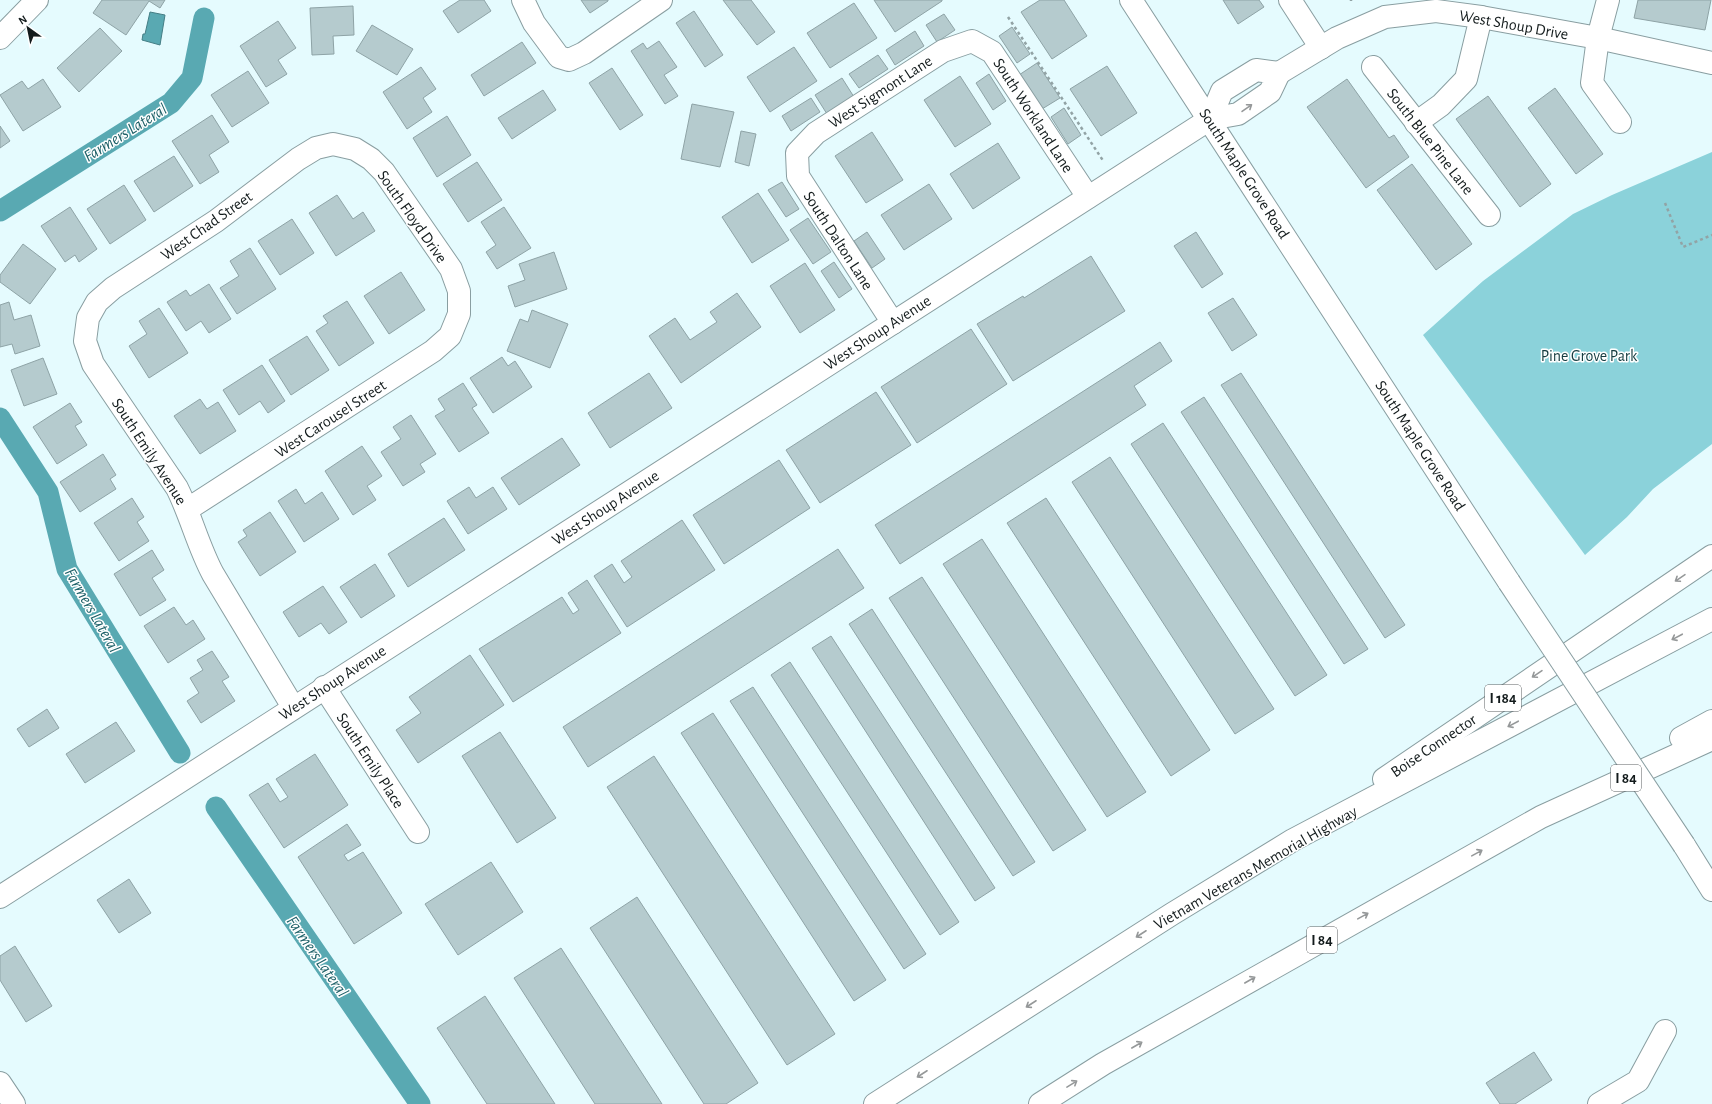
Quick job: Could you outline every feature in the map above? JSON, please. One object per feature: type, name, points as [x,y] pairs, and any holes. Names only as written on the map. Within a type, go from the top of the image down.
[{"type":"main road","points":[[0,38],[38,0]]},
{"type":"main road","points":[[523,0],[534,23],[559,57],[569,60],[584,53],[661,0]]},
{"type":"main road","name":"South Maple Grove Road","points":[[1131,0],[1210,119],[1509,582],[1684,845],[1712,890]]},
{"type":"main road","points":[[1290,0],[1321,48]]},
{"type":"main road","points":[[1608,0],[1598,38],[1592,83],[1620,122]]},
{"type":"main road","name":"West Shoup Drive","points":[[1279,73],[1337,38],[1385,17],[1436,11],[1481,17],[1598,38],[1712,64]]},
{"type":"main road","points":[[1416,123],[1441,105],[1466,79],[1481,17]]},
{"type":"main road","name":"West Sigmont Lane","points":[[796,153],[816,133],[943,50],[972,41]]},
{"type":"main road","name":"South Workland Lane","points":[[972,41],[992,52],[1088,197]]},
{"type":"main road","name":"South Blue Pine Lane","points":[[1373,67],[1489,215]]},
{"type":"main road","name":"West Shoup Avenue","points":[[0,897],[324,687],[1210,119],[1238,114],[1270,92],[1279,73]]},
{"type":"main road","name":"South Floyd Drive","points":[[333,144],[355,149],[371,159],[384,172],[451,269],[459,291],[459,314]]},
{"type":"main road","name":"West Chad Street","points":[[88,318],[97,302],[113,288],[216,220],[298,158],[316,148],[333,144]]},
{"type":"main road","name":"South Dalton Lane","points":[[796,153],[798,176],[893,322]]},
{"type":"main road","name":"West Carousel Street","points":[[188,509],[434,351],[450,336],[459,314]]},
{"type":"main road","name":"South Emily Avenue","points":[[88,318],[85,341],[93,364],[177,488],[188,509],[202,552],[212,574],[294,707]]},
{"type":"main road","name":"Boise Connector","points":[[1293,840],[1712,556]]},
{"type":"main road","name":"Vietnam Veterans Memorial Highway","points":[[875,1104],[1172,914],[1293,840],[1712,619]]},
{"type":"main road","name":"South Emily Place","points":[[324,687],[418,832]]},
{"type":"main road","points":[[1541,817],[1712,721]]},
{"type":"main road","name":"I 84","points":[[1040,1104],[1117,1056],[1541,817],[1712,739]]},
{"type":"main road","points":[[1599,1104],[1638,1081],[1665,1031]]},
{"type":"main road","points":[[0,1083],[14,1104]]},
{"type":"path","points":[[1008,17],[1104,162]]},
{"type":"path","points":[[1665,203],[1683,247],[1712,235]]},
{"type":"green space","name":"Pine Grove Park","points":[[1712,152],[1712,444],[1653,489],[1627,517],[1585,555],[1423,335],[1483,281],[1573,214],[1612,195]]},
{"type":"shaded area","points":[[150,12],[165,15],[160,45],[142,40],[143,34],[145,34]]},
{"type":"building","points":[[102,0],[165,0],[160,8],[149,1],[126,35],[93,13]]},
{"type":"building","points":[[460,0],[484,0],[491,11],[458,33],[443,11]]},
{"type":"building","points":[[581,0],[608,0],[608,1],[590,13]]},
{"type":"building","points":[[723,0],[751,0],[775,32],[757,45]]},
{"type":"building","points":[[874,0],[942,0],[942,1],[895,32]]},
{"type":"building","points":[[1040,0],[1064,0],[1087,36],[1052,59],[1021,12]]},
{"type":"building","points":[[1223,0],[1259,0],[1264,7],[1238,24]]},
{"type":"building","points":[[1638,0],[1711,0],[1705,30],[1634,18]]},
{"type":"building","points":[[854,3],[877,38],[830,68],[807,33]]},
{"type":"building","points":[[353,6],[354,35],[333,36],[334,54],[312,55],[310,8]]},
{"type":"building","points":[[694,11],[723,55],[705,67],[676,23]]},
{"type":"building","points":[[944,14],[955,30],[937,42],[926,25]]},
{"type":"building","points":[[278,21],[296,48],[278,60],[287,74],[266,87],[240,46]]},
{"type":"building","points":[[372,25],[413,49],[397,75],[356,51]]},
{"type":"building","points":[[1012,27],[1030,54],[1017,63],[999,36]]},
{"type":"building","points":[[100,28],[122,51],[79,92],[57,68]]},
{"type":"building","points":[[915,31],[924,46],[895,65],[886,50]]},
{"type":"building","points":[[659,41],[677,67],[664,75],[678,96],[665,104],[631,51],[643,43],[647,49]]},
{"type":"building","points":[[522,42],[536,63],[484,96],[471,75]]},
{"type":"building","points":[[794,47],[817,81],[770,112],[747,77]]},
{"type":"building","points":[[878,55],[888,69],[859,88],[849,74]]},
{"type":"building","points":[[1037,63],[1060,98],[1042,109],[1019,75]]},
{"type":"building","points":[[1107,66],[1137,113],[1101,136],[1070,89]]},
{"type":"building","points":[[421,67],[436,89],[423,98],[432,112],[407,129],[383,92]]},
{"type":"building","points":[[612,68],[643,115],[620,130],[589,83]]},
{"type":"building","points":[[248,71],[269,103],[232,127],[211,95]]},
{"type":"building","points":[[989,74],[1006,101],[993,110],[976,83]]},
{"type":"building","points":[[960,76],[991,124],[955,147],[924,100]]},
{"type":"building","points":[[842,78],[854,97],[827,114],[815,95]]},
{"type":"building","points":[[43,79],[61,107],[23,131],[0,95],[22,81],[28,89]]},
{"type":"building","points":[[1347,79],[1389,138],[1394,135],[1409,157],[1366,188],[1307,107]]},
{"type":"building","points":[[1555,88],[1603,154],[1576,174],[1528,108]]},
{"type":"building","points":[[543,90],[556,110],[512,139],[498,118]]},
{"type":"building","points":[[1488,96],[1551,184],[1520,207],[1456,119]]},
{"type":"building","points":[[811,98],[820,112],[791,131],[782,116]]},
{"type":"building","points":[[692,104],[734,112],[720,167],[681,159]]},
{"type":"building","points":[[1064,108],[1081,135],[1068,144],[1051,117]]},
{"type":"building","points":[[212,115],[229,142],[209,155],[219,172],[200,184],[172,141]]},
{"type":"building","points":[[447,116],[471,155],[437,177],[413,138]]},
{"type":"building","points":[[0,126],[10,141],[0,148]]},
{"type":"building","points":[[741,131],[756,134],[749,166],[735,162]]},
{"type":"building","points":[[872,132],[903,180],[866,203],[835,156]]},
{"type":"building","points":[[998,143],[1020,178],[973,209],[950,174]]},
{"type":"building","points":[[174,156],[193,186],[154,212],[134,181]]},
{"type":"building","points":[[477,162],[502,200],[468,222],[443,184]]},
{"type":"building","points":[[1412,164],[1472,244],[1436,270],[1377,190]]},
{"type":"building","points":[[782,182],[799,209],[786,217],[768,190]]},
{"type":"building","points":[[929,184],[952,219],[904,250],[881,215]]},
{"type":"building","points":[[124,185],[146,220],[110,244],[87,209]]},
{"type":"building","points":[[758,193],[789,240],[752,263],[722,217]]},
{"type":"building","points":[[337,195],[353,219],[363,212],[375,231],[336,256],[309,213]]},
{"type":"building","points":[[70,207],[97,249],[79,262],[75,255],[65,262],[41,226]]},
{"type":"building","points":[[504,207],[531,248],[497,269],[486,252],[496,245],[481,222]]},
{"type":"building","points":[[808,218],[831,252],[813,264],[790,230]]},
{"type":"building","points":[[292,219],[314,253],[280,275],[258,241]]},
{"type":"building","points":[[867,232],[885,259],[872,268],[854,241]]},
{"type":"building","points":[[1196,232],[1223,274],[1202,288],[1174,246]]},
{"type":"building","points":[[23,244],[56,269],[30,304],[0,282],[0,275]]},
{"type":"building","points":[[250,248],[276,289],[237,314],[220,288],[239,276],[230,261]]},
{"type":"building","points":[[554,252],[567,289],[515,307],[508,286],[525,280],[519,264]]},
{"type":"building","points":[[1091,256],[1125,311],[1013,381],[977,324],[1023,296],[1024,298]]},
{"type":"building","points":[[834,262],[852,289],[839,298],[821,271]]},
{"type":"building","points":[[805,263],[835,310],[800,333],[770,286]]},
{"type":"building","points":[[401,272],[425,310],[389,334],[364,296]]},
{"type":"building","points":[[209,284],[231,319],[209,333],[201,321],[186,331],[167,302],[186,290],[190,296]]},
{"type":"building","points":[[737,293],[761,327],[681,383],[649,336],[675,318],[690,340],[717,322],[710,312]]},
{"type":"building","points":[[1233,298],[1257,335],[1232,351],[1208,313]]},
{"type":"building","points":[[347,301],[374,343],[339,366],[316,331],[328,323],[323,316]]},
{"type":"building","points":[[9,302],[14,320],[31,315],[40,346],[15,354],[12,344],[0,347],[0,305]]},
{"type":"building","points":[[159,308],[188,353],[149,378],[129,346],[147,334],[139,321]]},
{"type":"building","points":[[532,310],[568,324],[550,368],[507,351],[520,319],[528,322]]},
{"type":"building","points":[[971,329],[1007,384],[917,443],[881,387]]},
{"type":"building","points":[[307,336],[329,370],[291,395],[269,360]]},
{"type":"building","points":[[1160,342],[1172,361],[1134,386],[1146,405],[900,564],[875,525]]},
{"type":"building","points":[[502,357],[508,366],[515,361],[532,387],[493,413],[470,378]]},
{"type":"building","points":[[43,358],[57,394],[24,406],[11,370]]},
{"type":"building","points":[[262,365],[285,401],[268,413],[260,401],[239,415],[223,390]]},
{"type":"building","points":[[649,373],[672,408],[610,448],[588,413]]},
{"type":"building","points":[[1241,373],[1405,625],[1385,638],[1221,385]]},
{"type":"building","points":[[463,383],[477,405],[472,408],[489,433],[459,452],[435,416],[445,410],[438,399]]},
{"type":"building","points":[[876,392],[911,445],[820,503],[786,450]]},
{"type":"building","points":[[1204,397],[1368,649],[1344,664],[1181,412]]},
{"type":"building","points":[[200,399],[207,409],[218,402],[236,431],[200,454],[174,416]]},
{"type":"building","points":[[70,403],[82,422],[75,426],[87,445],[57,464],[33,427]]},
{"type":"building","points":[[411,415],[436,454],[420,464],[425,472],[403,486],[381,452],[401,439],[393,427]]},
{"type":"building","points":[[1163,423],[1327,675],[1295,696],[1131,444]]},
{"type":"building","points":[[562,438],[580,465],[519,505],[501,478]]},
{"type":"building","points":[[362,446],[382,476],[367,486],[376,500],[353,515],[325,471]]},
{"type":"building","points":[[103,454],[116,475],[110,479],[116,489],[80,512],[60,482]]},
{"type":"building","points":[[1110,457],[1274,709],[1235,734],[1072,482]]},
{"type":"building","points":[[779,460],[810,508],[724,564],[693,515]]},
{"type":"building","points":[[469,487],[476,498],[493,487],[507,509],[468,534],[447,501]]},
{"type":"building","points":[[296,489],[305,504],[322,492],[339,519],[304,542],[278,501]]},
{"type":"building","points":[[132,498],[144,517],[137,522],[149,541],[119,561],[94,523]]},
{"type":"building","points":[[1046,498],[1210,750],[1171,776],[1007,523]]},
{"type":"building","points":[[270,512],[296,552],[260,576],[238,542],[247,536],[243,530]]},
{"type":"building","points":[[444,518],[465,550],[408,587],[388,554]]},
{"type":"building","points":[[682,520],[715,570],[627,627],[594,576],[612,564],[624,583],[632,577],[621,561]]},
{"type":"building","points":[[982,539],[1146,792],[1107,817],[943,564]]},
{"type":"building","points":[[838,549],[864,588],[588,767],[563,727]]},
{"type":"building","points":[[152,550],[164,570],[152,578],[166,600],[140,616],[114,574]]},
{"type":"building","points":[[375,564],[395,596],[361,618],[340,587]]},
{"type":"building","points":[[922,577],[1086,830],[1053,851],[889,598]]},
{"type":"building","points":[[587,580],[621,633],[513,702],[479,649],[562,597],[573,614],[579,610],[568,593]]},
{"type":"building","points":[[323,586],[347,622],[329,634],[321,623],[299,637],[283,612]]},
{"type":"building","points":[[174,607],[186,625],[193,620],[205,639],[168,663],[144,626]]},
{"type":"building","points":[[872,609],[1035,862],[1013,876],[849,624]]},
{"type":"building","points":[[831,636],[995,888],[975,901],[812,648]]},
{"type":"building","points":[[212,651],[229,677],[222,681],[235,701],[201,723],[187,701],[199,693],[190,678],[203,670],[197,660]]},
{"type":"building","points":[[470,655],[504,705],[418,763],[396,730],[421,713],[409,697]]},
{"type":"building","points":[[790,662],[959,922],[940,935],[771,675]]},
{"type":"building","points":[[753,687],[926,954],[904,969],[730,701]]},
{"type":"building","points":[[47,709],[59,728],[29,747],[17,729]]},
{"type":"building","points":[[713,713],[886,980],[854,1001],[681,733]]},
{"type":"building","points":[[116,722],[135,751],[85,783],[66,754]]},
{"type":"building","points":[[500,732],[556,818],[517,843],[462,756]]},
{"type":"building","points":[[315,754],[348,805],[284,848],[249,795],[268,783],[280,802],[288,797],[276,779]]},
{"type":"building","points":[[654,756],[835,1034],[787,1065],[607,787]]},
{"type":"building","points":[[347,824],[361,845],[344,855],[348,861],[363,852],[402,913],[354,944],[298,857]]},
{"type":"building","points":[[491,862],[523,912],[458,955],[425,904]]},
{"type":"building","points":[[129,879],[151,913],[119,933],[97,900]]},
{"type":"building","points":[[637,897],[758,1083],[726,1104],[704,1104],[590,928]]},
{"type":"building","points":[[15,946],[52,1006],[26,1022],[0,980],[0,956]]},
{"type":"building","points":[[561,948],[662,1104],[595,1104],[514,978]]},
{"type":"building","points":[[485,996],[555,1104],[487,1104],[437,1028]]},
{"type":"building","points":[[1534,1052],[1552,1080],[1515,1104],[1500,1104],[1486,1083]]},
{"type":"waterway","name":"Farmers Lateral","points":[[0,211],[171,103],[192,78],[204,18]]},
{"type":"waterway","name":"Farmers Lateral","points":[[0,418],[48,492],[67,569],[180,753]]},
{"type":"waterway","name":"Farmers Lateral","points":[[216,807],[420,1104]]}]
